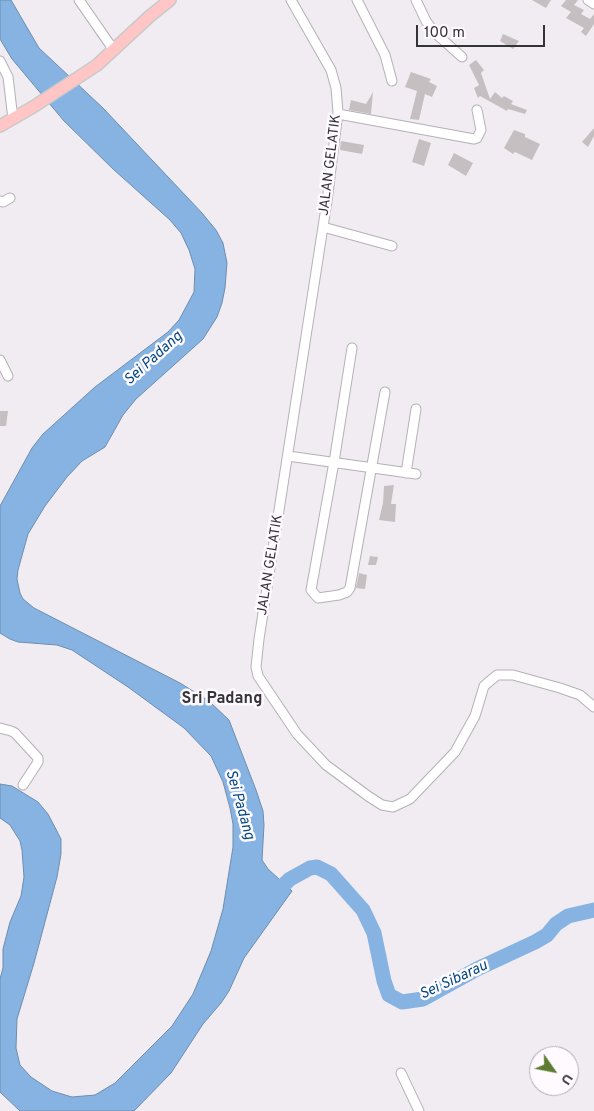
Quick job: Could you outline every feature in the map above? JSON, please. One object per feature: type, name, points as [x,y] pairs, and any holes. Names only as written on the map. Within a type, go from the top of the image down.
[{"type":"main road","points":[[0,126],[97,65],[170,0]]},
{"type":"street","points":[[79,0],[113,49]]},
{"type":"street","name":"JALAN GELATIK","points":[[291,0],[331,70],[336,88],[338,114],[323,227],[256,667],[258,676],[297,734],[326,765],[382,805],[393,808],[410,799],[455,752],[475,716],[484,686],[497,676],[513,675],[560,688],[580,695],[594,707]]},
{"type":"street","points":[[357,0],[385,55],[392,81]]},
{"type":"street","points":[[416,0],[426,21],[434,32],[462,57]]},
{"type":"street","points":[[588,0],[594,4]]},
{"type":"street","points":[[0,61],[8,77],[13,119]]},
{"type":"street","points":[[338,114],[474,139],[477,138],[481,130],[477,110]]},
{"type":"street","points":[[0,201],[3,202],[10,198]]},
{"type":"street","points":[[323,227],[392,246]]},
{"type":"street","points":[[352,348],[311,590],[318,598],[339,595],[348,592],[350,588],[384,392]]},
{"type":"street","points":[[0,360],[8,376]]},
{"type":"street","points":[[406,473],[416,409]]},
{"type":"street","points":[[288,456],[416,474]]},
{"type":"street","points":[[0,728],[15,733],[38,758],[38,762],[23,785]]},
{"type":"street","points":[[401,1073],[419,1111]]},
{"type":"water","name":"Sei Padang","points":[[0,0],[11,0],[39,48],[103,108],[202,213],[216,230],[223,243],[227,263],[222,303],[217,317],[203,339],[136,399],[123,415],[105,447],[82,461],[67,477],[45,506],[28,534],[17,579],[23,599],[34,608],[180,683],[209,701],[229,720],[263,811],[262,860],[268,869],[292,891],[244,958],[229,991],[203,1024],[171,1073],[134,1111],[20,1111],[0,1092],[0,979],[3,968],[3,949],[10,922],[21,896],[24,877],[20,841],[10,825],[0,818],[0,784],[12,786],[38,802],[48,814],[61,839],[61,854],[57,877],[17,1019],[16,1048],[20,1065],[31,1077],[52,1091],[72,1097],[95,1095],[115,1083],[172,1026],[193,994],[211,951],[223,909],[233,847],[233,824],[230,808],[223,782],[211,756],[184,728],[128,687],[72,650],[57,645],[18,642],[0,633],[0,506],[32,448],[43,434],[95,387],[168,332],[179,320],[194,292],[195,269],[181,233],[170,220],[113,169],[64,121],[12,59],[0,39]]},
{"type":"building","points":[[532,0],[551,0],[546,8]]},
{"type":"building","points":[[566,0],[578,0],[574,5],[584,10],[581,14],[590,19],[594,14],[594,24],[586,36],[581,32],[584,28],[566,18],[571,12],[561,6]]},
{"type":"building","points":[[503,34],[519,41],[513,49],[500,41]]},
{"type":"building","points":[[476,60],[484,70],[481,73],[490,99],[495,92],[502,98],[504,96],[513,101],[511,104],[527,110],[525,114],[508,109],[507,111],[480,96],[478,98],[474,88],[479,85],[469,65]]},
{"type":"building","points":[[411,72],[431,79],[429,82],[437,86],[432,97],[425,94],[419,120],[410,119],[417,91],[405,87]]},
{"type":"building","points":[[373,92],[371,114],[349,110],[351,100],[366,104]]},
{"type":"building","points":[[594,128],[594,136],[588,147],[582,142]]},
{"type":"building","points":[[514,130],[525,134],[525,137],[540,144],[532,160],[515,152],[513,154],[504,148]]},
{"type":"building","points":[[419,139],[431,143],[424,166],[412,162]]},
{"type":"building","points":[[341,141],[364,145],[362,154],[340,150]]},
{"type":"building","points":[[454,153],[473,163],[466,176],[448,165]]},
{"type":"building","points":[[0,411],[8,411],[6,426],[0,426]]},
{"type":"building","points":[[394,485],[391,504],[396,504],[395,522],[379,520],[384,486]]},
{"type":"building","points":[[370,556],[378,557],[376,565],[368,565]]},
{"type":"building","points":[[359,573],[367,575],[365,589],[356,588]]},
{"type":"waterway","name":"Sei Sibarau","points":[[270,898],[290,879],[310,868],[317,867],[331,874],[363,910],[374,933],[384,981],[389,995],[402,1002],[423,999],[477,969],[535,942],[547,935],[556,924],[568,916],[594,910]]},
{"type":"district","name":"Sri Padang","points":[[222,700]]}]
